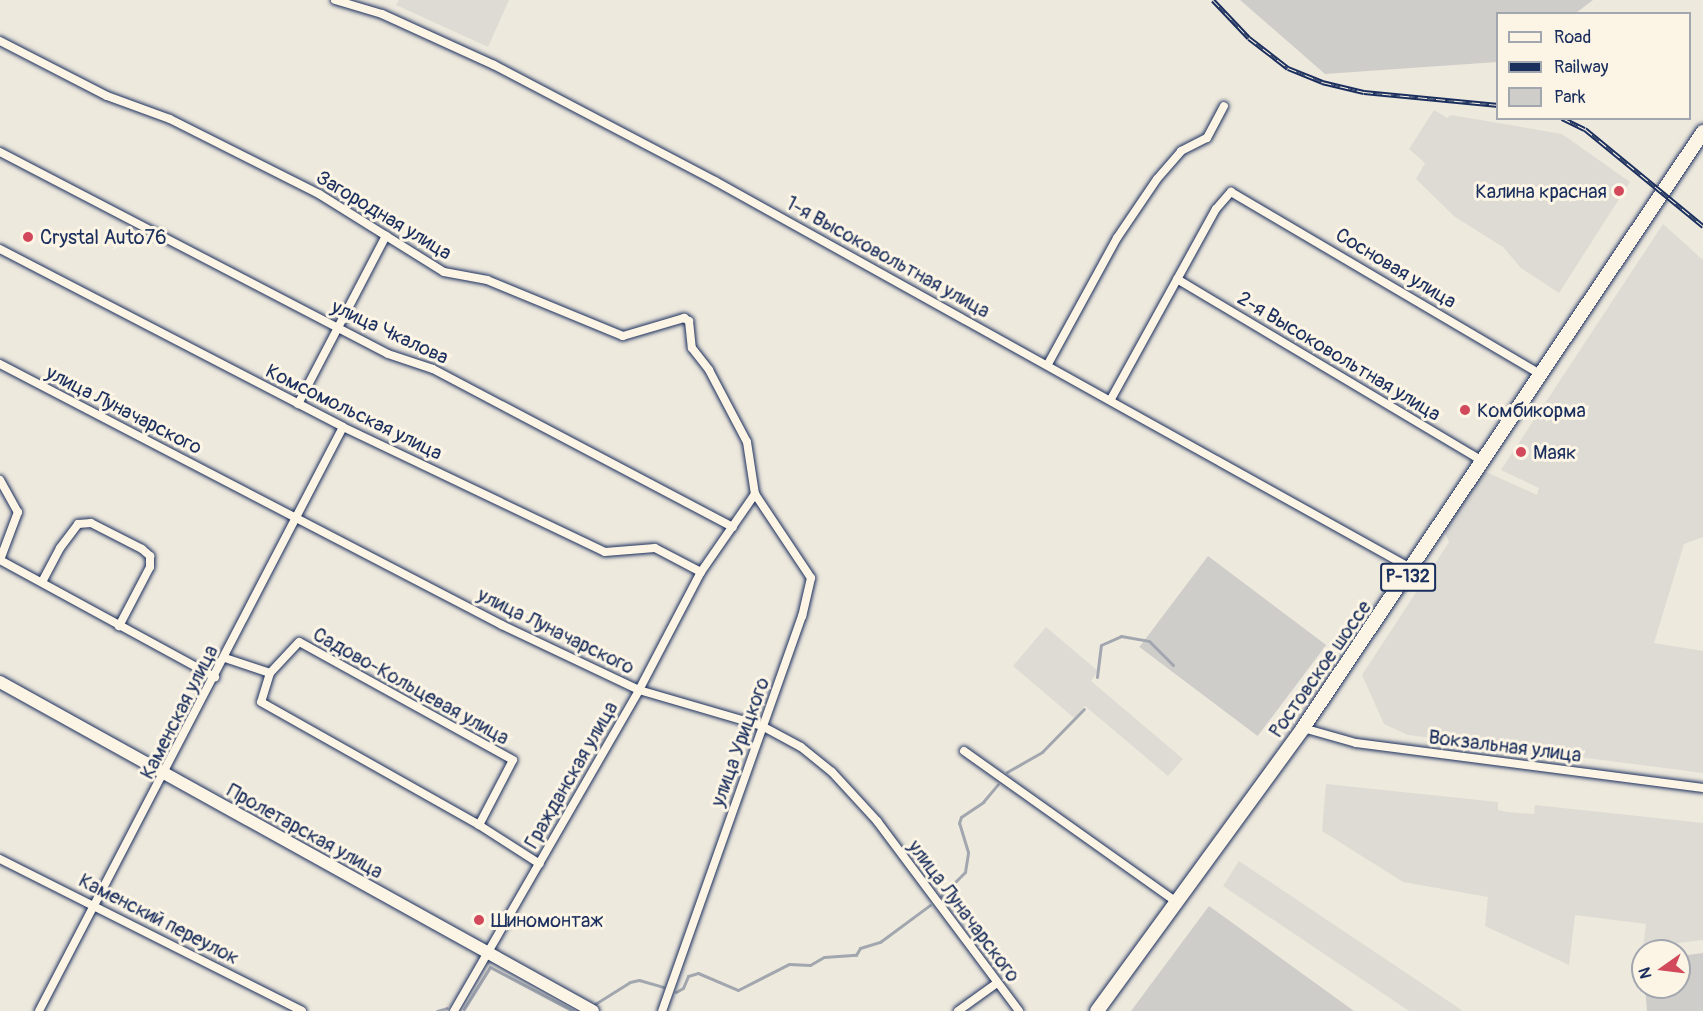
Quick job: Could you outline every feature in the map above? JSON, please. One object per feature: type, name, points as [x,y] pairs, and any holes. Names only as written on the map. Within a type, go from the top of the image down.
[{"type":"main road","name":"Ростовское шоссе","points":[[1097,1011],[1175,901],[1304,728],[1413,569],[1703,132]]},
{"type":"main road","name":"Пролетарская улица","points":[[0,682],[165,776],[592,1011]]},
{"type":"street","name":"1-я Высоковольтная улица","points":[[335,0],[382,14],[494,66],[715,180],[1413,569]]},
{"type":"street","name":"Загородная улица","points":[[0,41],[107,96],[170,119],[308,189],[444,272],[487,280],[623,336],[684,318],[688,321],[692,348],[709,370],[747,442],[755,494]]},
{"type":"street","points":[[1048,364],[1117,238],[1157,179],[1181,150],[1206,138],[1224,106]]},
{"type":"street","name":"улица Чкалова","points":[[0,152],[388,354],[433,369],[733,527]]},
{"type":"street","name":"Сосновая улица","points":[[1177,279],[1216,209],[1231,192],[1542,375]]},
{"type":"street","points":[[298,404],[386,236]]},
{"type":"street","name":"Комсомольская улица","points":[[0,249],[343,427],[605,552],[655,548],[701,572]]},
{"type":"street","points":[[1111,399],[1177,279]]},
{"type":"street","name":"2-я Высоковольтная улица","points":[[1177,279],[1484,462]]},
{"type":"street","name":"улица Луначарского","points":[[0,364],[502,625],[639,690],[762,726],[801,747],[832,772],[877,821],[1019,1011]]},
{"type":"street","name":"Каменская улица","points":[[39,1011],[165,776],[299,518],[343,427]]},
{"type":"street","points":[[0,480],[18,512],[0,560],[215,677]]},
{"type":"street","name":"Гражданская улица","points":[[453,1011],[639,690],[701,572],[755,494]]},
{"type":"street","name":"улица Урицкого","points":[[662,1011],[802,616],[811,578],[755,494]]},
{"type":"street","points":[[42,582],[60,548],[78,524],[91,523],[142,549],[150,556],[150,567],[120,626]]},
{"type":"street","name":"Садово-Кольцевая улица","points":[[479,825],[513,760],[299,642],[270,673],[261,702],[479,825],[540,864]]},
{"type":"street","points":[[225,658],[270,673]]},
{"type":"street","name":"Вокзальная улица","points":[[1304,728],[1356,743],[1703,788]]},
{"type":"street","points":[[964,750],[1175,901]]},
{"type":"street","name":"Каменский переулок","points":[[0,859],[302,1011]]},
{"type":"street","points":[[958,1011],[997,983]]},
{"type":"shaded area","points":[[399,0],[509,0],[488,47],[396,5]]},
{"type":"shaded area","points":[[1434,110],[1447,118],[1451,115],[1562,134],[1630,182],[1559,293],[1521,268],[1503,247],[1455,217],[1416,179],[1425,163],[1409,149]]},
{"type":"shaded area","points":[[1663,224],[1703,260],[1703,537],[1684,544],[1654,643],[1703,651],[1703,773],[1408,735],[1384,724],[1362,675],[1449,542],[1444,530],[1484,471],[1537,495],[1539,488],[1501,470]]},
{"type":"shaded area","points":[[1046,627],[1098,671],[1091,681],[1183,759],[1168,776],[1085,706],[1074,718],[1013,666]]},
{"type":"shaded area","points":[[1326,784],[1498,802],[1498,810],[1507,812],[1534,814],[1535,805],[1703,823],[1703,940],[1644,939],[1646,924],[1575,915],[1569,965],[1485,926],[1488,897],[1403,882],[1322,831]]},
{"type":"shaded area","points":[[1239,861],[1463,1011],[1409,1011],[1223,886]]},
{"type":"green space","points":[[1240,0],[1593,0],[1577,12],[1496,12],[1496,62],[1325,74]]},
{"type":"green space","points":[[1208,556],[1326,645],[1258,736],[1139,647]]},
{"type":"green space","points":[[1209,906],[1354,1011],[1131,1011]]},
{"type":"green space","points":[[1703,953],[1703,1011],[1647,1011],[1646,999],[1691,999],[1691,954]]},
{"type":"waterway","points":[[1097,677],[1101,645],[1121,636],[1149,641],[1173,665]]},
{"type":"waterway","points":[[1007,772],[1042,752],[1084,709]]},
{"type":"waterway","points":[[941,896],[965,872],[968,852],[959,823],[961,817],[983,802],[998,784]]},
{"type":"waterway","points":[[676,992],[683,988],[688,976],[698,973],[738,990],[789,964],[810,965],[824,957],[856,955],[860,948],[880,942],[930,905]]},
{"type":"waterway","points":[[464,1009],[490,967],[573,1011]]},
{"type":"waterway","points":[[595,1004],[630,982],[639,980],[663,987]]},
{"type":"waterway","points":[[437,1011],[447,1008]]},
{"type":"railway","points":[[1213,0],[1249,38],[1288,68],[1322,82],[1364,92],[1496,105]]},
{"type":"railway","points":[[1566,120],[1585,129],[1703,226]]},
{"type":"place","name":"Калина красная","points":[[1619,191]]},
{"type":"place","name":"Crystal Auto76","points":[[28,237]]},
{"type":"place","name":"Комбикорма","points":[[1465,410]]},
{"type":"place","name":"Маяк","points":[[1521,452]]},
{"type":"place","name":"Шиномонтаж","points":[[479,920]]}]
